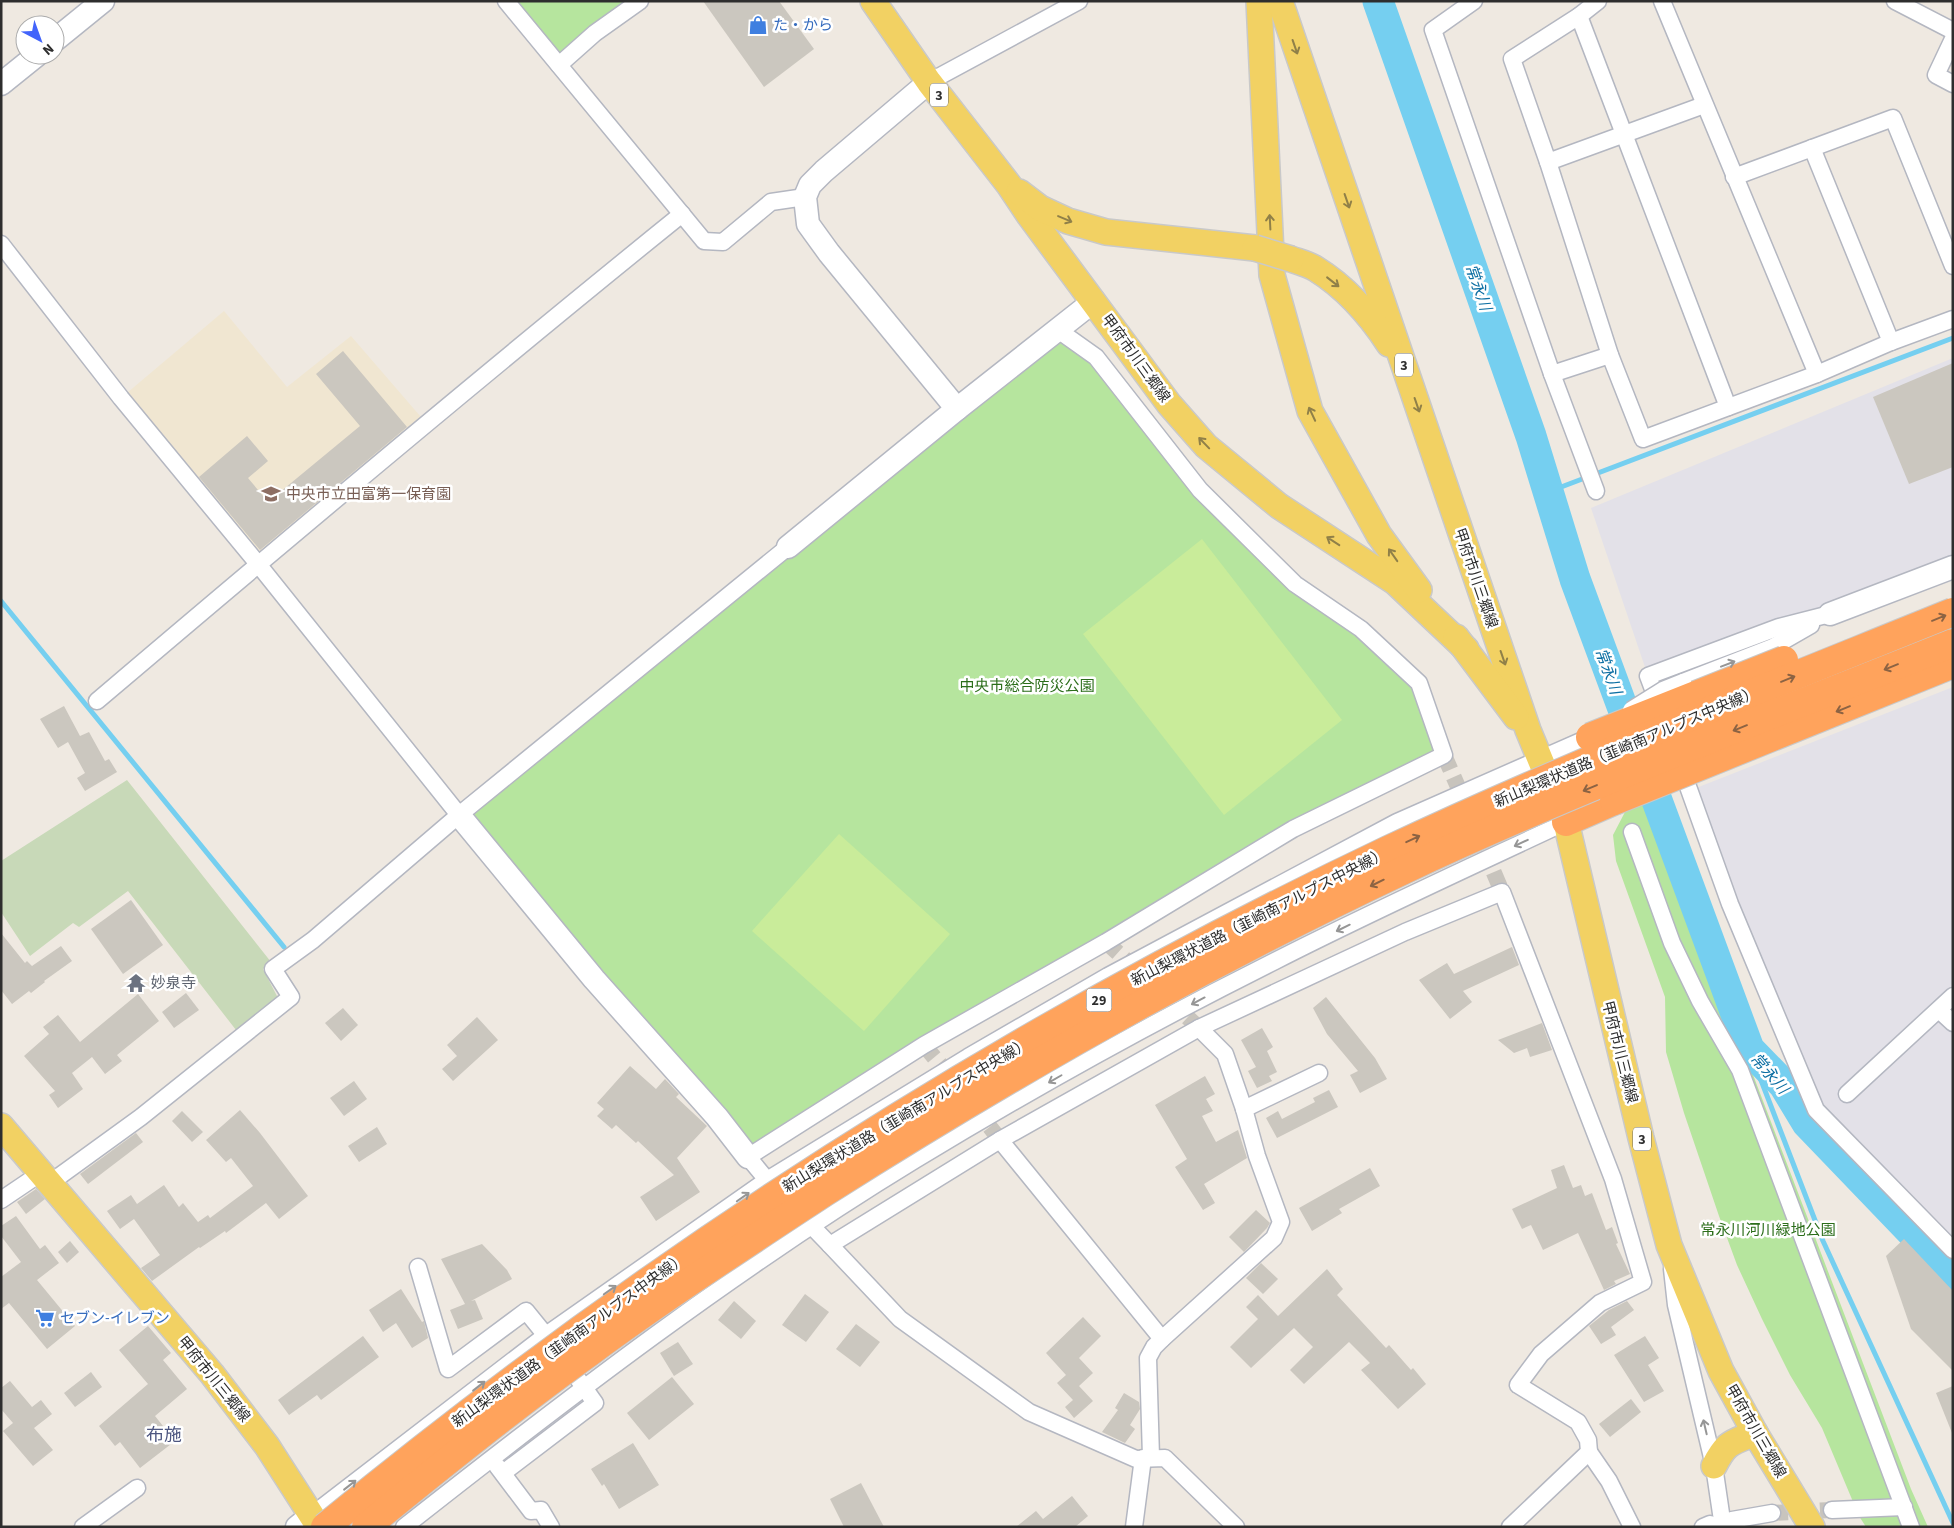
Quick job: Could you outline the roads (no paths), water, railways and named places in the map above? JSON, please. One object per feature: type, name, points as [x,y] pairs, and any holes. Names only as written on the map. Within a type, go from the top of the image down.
[{"type":"highway","points":[[1590,737],[1953,593]]},
{"type":"highway","name":"新山梨環状道路（韮崎南アルプス中央線）","points":[[313,1524],[672,1264],[767,1200],[875,1131],[1082,1009],[1294,897],[1491,803],[1583,762],[1953,612]]},
{"type":"highway","name":"新山梨環状道路（韮崎南アルプス中央線）","points":[[366,1527],[494,1424],[588,1352],[682,1287],[886,1154],[989,1090],[1093,1031],[1298,923],[1400,872],[1496,828],[1599,784],[1953,643]]},
{"type":"highway","points":[[1566,822],[1953,664]]},
{"type":"main road","name":"甲府市川三郷線","points":[[873,1],[929,82],[1009,185],[1029,215],[1169,404],[1206,446],[1279,506],[1395,582],[1466,649]]},
{"type":"main road","name":"甲府市川三郷線","points":[[1259,1],[1272,275],[1310,411],[1379,535],[1404,571],[1466,649],[1508,707],[1528,730]]},
{"type":"main road","name":"甲府市川三郷線","points":[[1280,1],[1528,730],[1566,822],[1641,1138],[1669,1245],[1721,1371],[1755,1433],[1812,1527]]},
{"type":"main road","points":[[1009,185],[1040,208],[1068,221],[1106,232],[1255,248],[1315,268],[1346,292],[1377,326],[1406,370]]},
{"type":"main road","name":"甲府市川三郷線","points":[[1,1126],[212,1374],[266,1446],[313,1524]]},
{"type":"main road","points":[[1714,1466],[1722,1451],[1729,1444],[1755,1433]]},
{"type":"street","points":[[65,32],[103,1]]},
{"type":"street","points":[[506,1],[704,241],[723,242],[772,202],[805,197]]},
{"type":"street","points":[[559,65],[595,33],[640,1]]},
{"type":"street","points":[[956,409],[829,253],[808,224],[805,197],[810,185],[824,171],[929,82],[1079,1]]},
{"type":"street","points":[[1474,1],[1434,30],[1552,374],[1596,491]]},
{"type":"street","points":[[1598,1],[1579,16],[1512,59],[1548,162],[1610,355],[1643,439],[1817,374],[1891,342],[1953,319]]},
{"type":"street","points":[[1662,1],[1817,374]]},
{"type":"street","points":[[1895,1],[1953,31]]},
{"type":"street","points":[[1579,16],[1728,407]]},
{"type":"street","points":[[1953,39],[1936,75],[1953,84]]},
{"type":"street","points":[[1,84],[24,65]]},
{"type":"street","points":[[1548,162],[1704,105]]},
{"type":"street","points":[[1734,177],[1892,118],[1953,266]]},
{"type":"street","points":[[1812,148],[1891,342]]},
{"type":"street","points":[[97,701],[258,564],[580,296],[682,214]]},
{"type":"street","points":[[1,244],[121,398],[258,564],[459,815],[594,978],[717,1117],[767,1180],[900,1319],[1029,1412],[1136,1459],[1165,1458],[1236,1527]]},
{"type":"street","points":[[1,1200],[45,1178],[148,1110],[291,997],[273,969],[313,940],[459,815],[956,409],[1094,301]]},
{"type":"street","points":[[748,1156],[924,1044],[1106,942],[1293,829],[1444,754],[1419,684],[1362,629],[1295,584],[1200,490],[1096,357],[1058,330]]},
{"type":"street","points":[[1552,374],[1610,355]]},
{"type":"street","points":[[1953,567],[1830,614],[1779,628],[1648,676],[1730,904],[1816,1110],[1953,1250]]},
{"type":"street","points":[[313,1524],[546,1335],[767,1180],[968,1057],[1108,976],[1397,822],[1590,737],[1663,690],[1773,647],[1830,614]]},
{"type":"street","points":[[404,1527],[491,1458],[671,1322],[811,1226],[916,1160],[1104,1051],[1274,961],[1566,822]]},
{"type":"street","points":[[1632,832],[1672,943],[1700,1001],[1740,1070],[1911,1527]]},
{"type":"street","points":[[830,1245],[1000,1140],[1199,1028],[1406,932],[1502,892],[1613,1179],[1643,1282],[1600,1303],[1541,1354],[1518,1385],[1578,1422],[1588,1440],[1589,1452],[1609,1480],[1632,1527]]},
{"type":"street","points":[[1847,1094],[1953,996]]},
{"type":"street","points":[[1940,1010],[1953,1023]]},
{"type":"street","points":[[1134,1527],[1147,1458],[1148,1358],[1154,1347],[1162,1339],[1274,1238],[1280,1222],[1225,1054],[1199,1028]]},
{"type":"street","points":[[1244,1110],[1319,1073]]},
{"type":"street","points":[[1000,1140],[1162,1339]]},
{"type":"street","points":[[1669,1245],[1676,1305],[1714,1466],[1717,1524],[1772,1513]]},
{"type":"street","points":[[418,1266],[448,1368],[526,1311],[546,1335],[595,1403],[503,1473]]},
{"type":"street","points":[[1510,1527],[1589,1452]]},
{"type":"street","points":[[491,1458],[531,1511],[542,1510],[551,1527]]},
{"type":"street","points":[[83,1527],[137,1488]]},
{"type":"street","points":[[1832,1510],[1904,1507]]},
{"type":"waterway","name":"常永川","points":[[1378,1],[1531,436],[1575,579],[1749,1049],[1784,1085],[1807,1123],[1953,1275]]},
{"type":"waterway","points":[[1548,492],[1953,338]]},
{"type":"waterway","points":[[1,601],[284,947]]},
{"type":"waterway","points":[[1749,1049],[1823,1241],[1953,1523]]},
{"type":"tunnel","points":[[1444,755],[1466,805]]},
{"type":"tunnel","points":[[1475,828],[1502,892]]},
{"type":"tunnel","points":[[1106,942],[1139,972]]},
{"type":"tunnel","points":[[1170,1001],[1199,1028]]},
{"type":"tunnel","points":[[924,1045],[954,1081]]},
{"type":"tunnel","points":[[975,1108],[1000,1140]]},
{"type":"tunnel","points":[[1772,1513],[1832,1510]]},
{"type":"place","name":"た・から","points":[[758,25]]},
{"type":"place","name":"中央市立田富第一保育園","points":[[271,494]]},
{"type":"place","name":"妙泉寺","points":[[136,983]]},
{"type":"place","name":"セブン-イレブン","points":[[45,1318]]},
{"type":"district","name":"布施","points":[[164,1435]]},
{"type":"park label","name":"中央市総合防災公園","points":[[1027,686]]},
{"type":"park label","name":"常永川河川緑地公園","points":[[1768,1230]]}]
